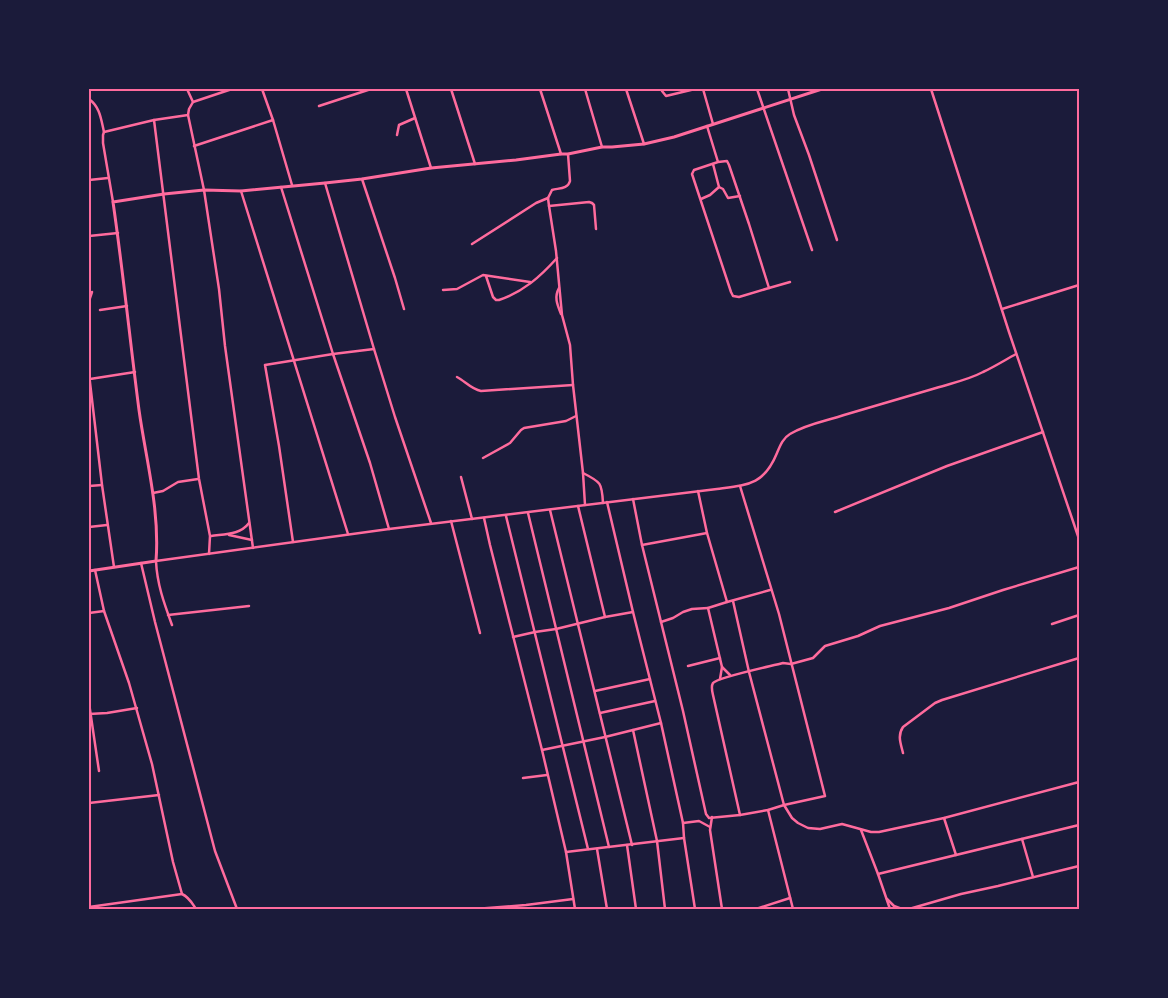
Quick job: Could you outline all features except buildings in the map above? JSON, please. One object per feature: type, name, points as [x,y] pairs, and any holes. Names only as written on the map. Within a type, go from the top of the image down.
[{"type":"street","points":[[187,89],[193,102]]},
{"type":"street","points":[[232,89],[193,102],[188,115],[204,190],[219,289],[253,548]]},
{"type":"street","points":[[262,89],[292,186]]},
{"type":"street","points":[[319,106],[372,89]]},
{"type":"street","points":[[406,89],[431,168]]},
{"type":"street","points":[[451,89],[475,164]]},
{"type":"street","points":[[540,89],[561,154]]},
{"type":"street","points":[[585,89],[602,147]]},
{"type":"street","points":[[626,89],[644,144]]},
{"type":"street","points":[[661,89],[666,96],[695,89]]},
{"type":"street","points":[[703,89],[713,124]]},
{"type":"street","points":[[757,89],[812,250]]},
{"type":"street","points":[[788,89],[794,115],[837,240]]},
{"type":"street","points":[[113,202],[204,190],[241,191],[362,179],[431,168],[568,154],[602,147],[644,144],[674,137],[822,89]]},
{"type":"street","points":[[931,89],[1016,354],[1079,539]]},
{"type":"street","points":[[89,99],[100,112],[104,132],[103,143],[118,233],[140,411],[153,494],[159,586],[172,625]]},
{"type":"street","points":[[104,132],[154,120],[188,115]]},
{"type":"street","points":[[396,135],[399,125],[415,118]]},
{"type":"street","points":[[154,120],[199,479],[210,536],[209,554]]},
{"type":"street","points":[[194,146],[273,120]]},
{"type":"street","points":[[707,126],[718,162]]},
{"type":"street","points":[[568,154],[569,185],[552,190],[548,198],[562,315],[570,345],[585,505]]},
{"type":"street","points":[[769,288],[728,162],[718,162],[693,171],[692,174],[733,296],[739,296],[769,288],[790,282]]},
{"type":"street","points":[[713,164],[718,187]]},
{"type":"street","points":[[89,180],[108,178]]},
{"type":"street","points":[[362,179],[404,309]]},
{"type":"street","points":[[325,183],[395,418],[431,524]]},
{"type":"street","points":[[281,187],[333,354],[370,463],[389,529]]},
{"type":"street","points":[[718,187],[723,189],[728,198],[740,196]]},
{"type":"street","points":[[701,200],[718,187]]},
{"type":"street","points":[[241,191],[348,534]]},
{"type":"street","points":[[472,244],[536,203],[548,198]]},
{"type":"street","points":[[549,206],[592,203],[594,205],[596,229]]},
{"type":"street","points":[[89,236],[118,233]]},
{"type":"street","points":[[486,276],[493,297],[499,300],[517,292],[532,282],[556,258]]},
{"type":"street","points":[[443,290],[457,289],[480,276],[532,282]]},
{"type":"street","points":[[1002,309],[1079,285]]},
{"type":"street","points":[[89,301],[92,292]]},
{"type":"street","points":[[100,310],[127,306]]},
{"type":"street","points":[[294,542],[265,365],[374,349]]},
{"type":"street","points":[[89,571],[348,534],[740,486],[754,482],[766,473],[783,440],[790,434],[874,405],[969,378],[1016,354]]},
{"type":"street","points":[[90,379],[135,372]]},
{"type":"street","points":[[89,374],[114,567]]},
{"type":"street","points":[[457,377],[465,381],[472,388],[481,391],[573,385]]},
{"type":"street","points":[[483,458],[510,442],[524,428],[566,421],[576,416]]},
{"type":"street","points":[[835,512],[947,466],[1043,432]]},
{"type":"street","points":[[583,473],[597,480],[601,485],[661,723],[683,823],[695,909]]},
{"type":"street","points":[[461,478],[472,519]]},
{"type":"street","points":[[153,494],[163,492],[178,482],[199,479]]},
{"type":"street","points":[[89,486],[102,485]]},
{"type":"street","points":[[633,499],[707,817],[740,815],[825,796],[790,664],[779,614],[770,590],[740,486]]},
{"type":"street","points":[[698,491],[727,602]]},
{"type":"street","points":[[578,506],[605,617]]},
{"type":"street","points":[[550,510],[632,845]]},
{"type":"street","points":[[528,512],[609,847]]},
{"type":"street","points":[[506,515],[588,849]]},
{"type":"street","points":[[484,518],[566,852],[574,909]]},
{"type":"street","points":[[210,536],[242,530],[249,521]]},
{"type":"street","points":[[451,521],[480,633]]},
{"type":"street","points":[[89,527],[108,524]]},
{"type":"street","points":[[642,544],[708,533]]},
{"type":"street","points":[[226,534],[252,540]]},
{"type":"street","points":[[141,563],[213,842],[237,909]]},
{"type":"street","points":[[740,815],[712,690],[713,683],[720,678],[813,658],[825,646],[858,636],[880,626],[949,608],[1079,567]]},
{"type":"street","points":[[95,570],[104,611],[137,708],[182,894]]},
{"type":"street","points":[[661,622],[683,612],[708,608],[770,590]]},
{"type":"street","points":[[733,600],[749,672],[784,805],[792,818],[798,823],[808,828],[842,824],[871,832],[885,831],[944,818],[1079,782]]},
{"type":"street","points":[[168,615],[249,606]]},
{"type":"street","points":[[708,608],[722,668],[720,678]]},
{"type":"street","points":[[89,613],[104,611]]},
{"type":"street","points":[[513,637],[534,632],[556,630],[605,617],[633,612]]},
{"type":"street","points":[[1052,624],[1079,614]]},
{"type":"street","points":[[688,666],[720,658]]},
{"type":"street","points":[[903,753],[899,732],[935,703],[1079,658]]},
{"type":"street","points":[[722,668],[731,676]]},
{"type":"street","points":[[595,691],[650,679]]},
{"type":"street","points":[[600,713],[655,701]]},
{"type":"street","points":[[89,703],[99,771]]},
{"type":"street","points":[[90,714],[137,708]]},
{"type":"street","points":[[542,750],[661,723]]},
{"type":"street","points":[[633,730],[657,841],[666,909]]},
{"type":"street","points":[[523,778],[547,775]]},
{"type":"street","points":[[89,803],[159,795]]},
{"type":"street","points":[[768,810],[794,909]]},
{"type":"street","points":[[712,817],[710,827],[722,909]]},
{"type":"street","points":[[944,818],[956,855]]},
{"type":"street","points":[[683,823],[699,821],[710,827]]},
{"type":"street","points":[[878,874],[1079,825]]},
{"type":"street","points":[[861,830],[890,909]]},
{"type":"street","points":[[566,852],[684,838]]},
{"type":"street","points":[[1022,839],[1033,877]]},
{"type":"street","points":[[627,845],[636,909]]},
{"type":"street","points":[[597,849],[607,909]]},
{"type":"street","points":[[909,909],[961,894],[1079,866]]},
{"type":"street","points":[[89,907],[182,894],[192,902],[196,909]]},
{"type":"street","points":[[756,909],[790,898]]},
{"type":"street","points":[[886,898],[894,906],[902,909]]},
{"type":"street","points":[[475,909],[573,899]]}]
